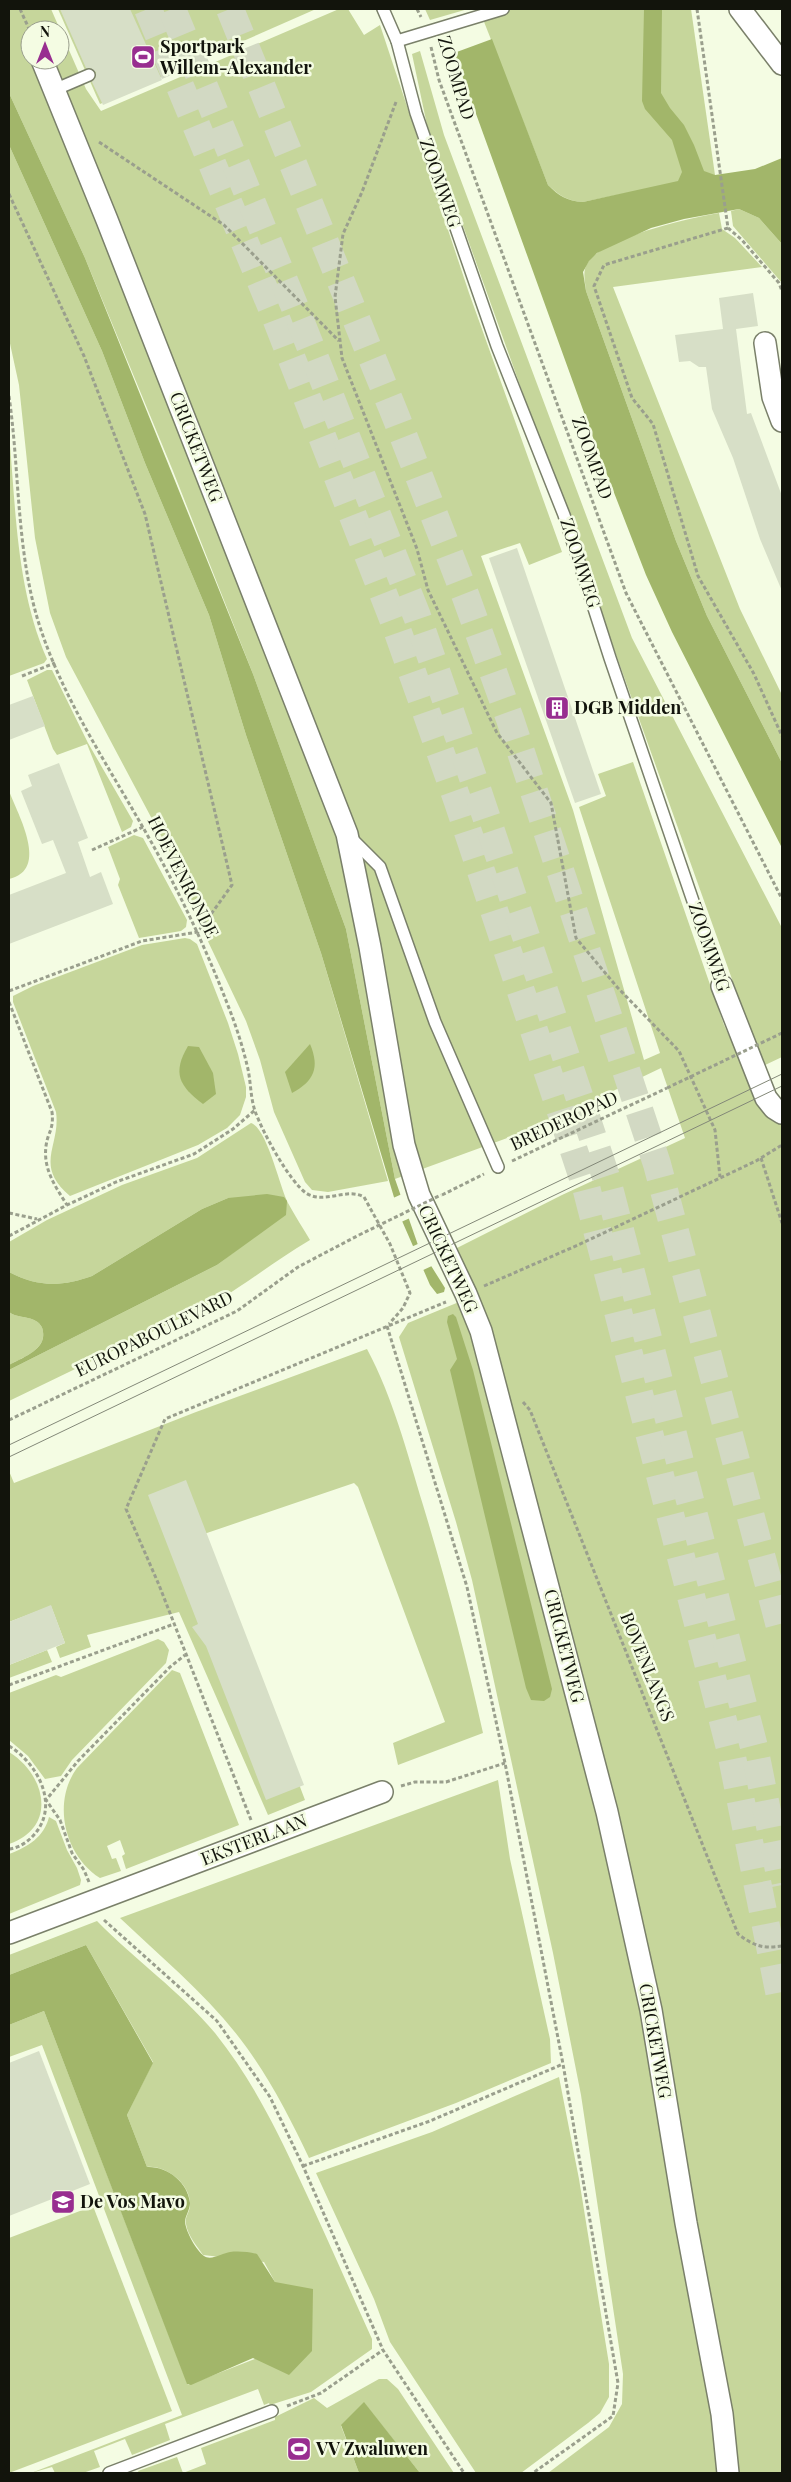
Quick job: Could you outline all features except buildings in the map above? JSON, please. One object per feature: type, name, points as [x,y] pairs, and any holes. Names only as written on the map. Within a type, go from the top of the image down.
[{"type":"street","points":[[740,9],[782,64]]},
{"type":"street","name":"CRICKETWEG","points":[[46,70],[347,834],[370,947],[404,1145],[419,1195],[466,1294],[481,1332],[607,1812],[651,2010],[686,2223],[722,2414],[728,2473]]},
{"type":"street","points":[[765,343],[773,397],[782,421]]},
{"type":"street","name":"ZOOMWEG","points":[[722,986],[766,1098],[774,1108],[782,1113]]},
{"type":"street","name":"EKSTERLAAN","points":[[9,1934],[382,1792]]},
{"type":"lane","name":"ZOOMWEG","points":[[382,9],[397,41],[416,113],[497,346],[564,515],[610,658],[722,986]]},
{"type":"lane","points":[[397,41],[502,9]]},
{"type":"lane","points":[[54,90],[89,75]]},
{"type":"lane","name":"CRICKETWEG","points":[[347,834],[380,867],[435,1022],[498,1167]]},
{"type":"lane","points":[[109,2473],[272,2411]]},
{"type":"path","name":"ZOOMPAD","points":[[417,9],[428,32],[439,80],[626,593],[782,900]]},
{"type":"path","points":[[697,9],[728,228],[742,240],[779,283],[782,291]]},
{"type":"path","points":[[406,76],[362,192],[343,234],[335,297],[342,358],[417,549],[428,590],[497,733],[551,803],[576,938],[617,987],[679,1051],[715,1130],[720,1177]]},
{"type":"path","points":[[69,128],[91,137],[224,225],[340,342]]},
{"type":"path","points":[[9,194],[84,356],[146,514],[232,885],[198,932],[142,941],[9,991]]},
{"type":"path","points":[[728,228],[604,264],[594,286],[632,398],[653,424],[698,576],[754,674],[782,736]]},
{"type":"path","name":"HOEVENRONDE","points":[[9,396],[30,587],[41,629],[54,663],[88,732],[143,826],[198,932],[236,1025],[247,1066],[255,1110],[282,1165],[306,1193],[331,1197],[358,1194],[369,1204],[410,1292],[403,1308],[388,1326]]},
{"type":"path","points":[[22,676],[54,663]]},
{"type":"path","points":[[92,850],[143,826]]},
{"type":"path","points":[[9,1002],[52,1112],[54,1126],[46,1145],[46,1165],[50,1178],[67,1205]]},
{"type":"path","name":"BREDEROPAD","points":[[359,1235],[782,1033]]},
{"type":"path","points":[[9,1236],[67,1205],[116,1182],[194,1154],[233,1129],[255,1110]]},
{"type":"path","points":[[258,1838],[174,1624],[126,1509],[165,1419],[578,1246],[782,1146]]},
{"type":"path","points":[[760,1158],[782,1223]]},
{"type":"path","points":[[9,1213],[38,1220]]},
{"type":"path","name":"EUROPABOULEVARD","points":[[9,1420],[237,1311],[298,1267],[359,1235]]},
{"type":"path","points":[[388,1326],[467,1587],[504,1763],[563,2064],[618,2383],[613,2416],[533,2473]]},
{"type":"path","name":"BOVENLANGS","points":[[494,1378],[510,1385],[530,1410],[738,1934],[757,1947],[782,1946]]},
{"type":"path","points":[[9,1685],[174,1624]]},
{"type":"path","points":[[46,1800],[78,1761],[170,1667],[185,1656]]},
{"type":"path","points":[[9,1746],[22,1755],[36,1772],[43,1787],[46,1800],[44,1821],[39,1830],[28,1841],[9,1849]]},
{"type":"path","points":[[382,1792],[415,1782],[446,1782],[504,1763]]},
{"type":"path","points":[[46,1800],[60,1820],[72,1853],[84,1870],[102,1919],[217,2021],[270,2097],[303,2166],[383,2350],[464,2473]]},
{"type":"path","points":[[303,2166],[430,2121],[563,2064]]},
{"type":"path","points":[[272,2411],[321,2393],[383,2350]]},
{"type":"shaded area","points":[[9,9],[51,9],[56,20],[20,20],[20,70],[70,70],[70,52],[86,89],[101,111],[339,9],[348,9],[364,35],[380,25],[469,293],[562,552],[529,565],[520,543],[481,556],[573,810],[644,1060],[660,1053],[579,807],[606,796],[598,774],[633,762],[724,1025],[767,1116],[782,1122],[782,2473],[548,2473],[609,2427],[622,2404],[623,2374],[581,2095],[553,1953],[472,1580],[399,1337],[408,1323],[476,1295],[451,1251],[562,1195],[685,1138],[661,1068],[540,1126],[395,1179],[346,929],[253,674],[173,471],[85,258],[9,93]]},
{"type":"shaded area","name":"Sportpark Willem-Alexander","points":[[58,9],[316,9],[100,104],[70,36],[70,20],[63,20]]},
{"type":"shaded area","points":[[425,9],[468,9],[430,20]]},
{"type":"shaded area","points":[[479,9],[691,9],[715,175],[583,202],[560,195],[548,185]]},
{"type":"shaded area","points":[[644,9],[662,9],[661,93],[684,125],[704,171],[715,175],[755,169],[782,158],[782,244],[759,218],[739,209],[684,219],[651,228],[597,253],[589,261],[583,272],[586,291],[676,541],[707,616],[782,763],[782,848],[672,632],[646,575],[599,454],[454,53],[492,39],[548,185],[564,197],[583,202],[678,181],[682,172],[672,140],[645,109],[642,101]]},
{"type":"shaded area","points":[[420,51],[444,135],[632,638],[782,928],[782,1057],[763,1066],[427,125],[412,54]]},
{"type":"shaded area","points":[[9,93],[85,258],[253,674],[346,929],[395,1179],[418,1245],[445,1288],[444,1292],[437,1294],[430,1285],[399,1214],[321,953],[246,735],[209,615],[145,463],[102,351],[9,145]]},
{"type":"shaded area","points":[[9,145],[102,351],[145,463],[209,615],[246,735],[321,953],[388,1181],[328,1192],[312,1190],[305,1182],[274,1112],[260,1060],[246,1021],[203,931],[189,893],[169,851],[66,657],[50,613],[35,538],[19,385],[9,339]]},
{"type":"shaded area","points":[[739,209],[759,218],[782,244],[782,283],[733,226],[731,211]]},
{"type":"shaded area","points":[[719,213],[722,229],[735,238],[762,267],[613,287],[740,609],[782,695],[782,763],[707,616],[676,541],[586,291],[584,272],[588,262],[597,253],[612,244],[669,224]]},
{"type":"shaded area","points":[[9,434],[23,576],[37,632],[47,659],[44,663],[9,676]]},
{"type":"shaded area","points":[[47,670],[52,670],[88,743],[133,821],[131,827],[122,832],[87,744],[57,755],[53,749],[27,680]]},
{"type":"shaded area","points":[[9,791],[24,827],[29,854],[28,865],[21,874],[9,879]]},
{"type":"shaded area","points":[[134,835],[143,838],[187,920],[186,927],[181,931],[139,938],[118,885],[120,879],[108,847]]},
{"type":"shaded area","points":[[185,938],[197,944],[238,1054],[246,1087],[246,1097],[240,1115],[227,1128],[198,1145],[70,1196],[59,1185],[53,1175],[51,1155],[57,1124],[56,1112],[13,1002],[13,996],[33,986],[142,945]]},
{"type":"shaded area","points":[[310,1044],[314,1060],[313,1073],[306,1084],[292,1093],[285,1072]]},
{"type":"shaded area","points":[[188,1046],[199,1047],[213,1073],[216,1094],[203,1104],[188,1091],[180,1078],[180,1064]]},
{"type":"shaded area","points":[[251,1123],[257,1127],[268,1147],[288,1203],[310,1240],[222,1298],[9,1401],[9,1370],[217,1265],[250,1240],[228,1198],[202,1209],[92,1276],[60,1284],[40,1283],[9,1272],[9,1242],[47,1220],[122,1185],[197,1158]]},
{"type":"shaded area","points":[[267,1194],[284,1197],[287,1201],[286,1215],[217,1265],[9,1370],[9,1365],[37,1349],[41,1344],[43,1332],[36,1321],[9,1312],[9,1272],[40,1283],[60,1284],[81,1280],[92,1276],[202,1209],[228,1198]]},
{"type":"shaded area","points":[[9,1312],[39,1323],[43,1332],[43,1338],[41,1344],[32,1353],[9,1365]]},
{"type":"shaded area","points":[[453,1314],[456,1317],[473,1370],[552,1689],[550,1697],[544,1701],[531,1700],[526,1688],[450,1370],[457,1359],[447,1322],[448,1316]]},
{"type":"shaded area","points":[[367,1349],[392,1406],[411,1465],[440,1562],[483,1733],[398,1765],[393,1743],[445,1722],[358,1487],[354,1483],[204,1534],[305,1800],[268,1815],[179,1612],[87,1635],[91,1647],[60,1658],[56,1647],[65,1643],[51,1606],[9,1622],[9,1471],[14,1483],[196,1412]]},
{"type":"shaded area","points":[[158,1639],[164,1642],[169,1650],[166,1663],[72,1760],[61,1776],[45,1779],[28,1756],[9,1740],[9,1693],[56,1675],[61,1677]]},
{"type":"shaded area","points":[[47,1650],[52,1662],[9,1678],[9,1665]]},
{"type":"shaded area","points":[[172,1670],[180,1673],[239,1825],[126,1869],[122,1856],[125,1854],[120,1840],[107,1846],[112,1859],[116,1858],[121,1871],[100,1878],[78,1856],[70,1842],[64,1812],[65,1796],[69,1782],[77,1768]]},
{"type":"shaded area","points":[[9,1752],[22,1762],[32,1774],[41,1800],[40,1813],[35,1826],[25,1836],[9,1844]]},
{"type":"shaded area","points":[[498,1780],[510,1859],[550,2039],[551,2063],[456,2103],[309,2158],[273,2088],[233,2030],[203,1996],[120,1918]]},
{"type":"shaded area","points":[[49,1817],[56,1821],[67,1850],[77,1868],[81,1880],[80,1885],[9,1914],[9,1854],[23,1848],[39,1836]]},
{"type":"shaded area","points":[[97,1921],[187,2003],[215,2033],[240,2068],[262,2104],[291,2161],[372,2339],[372,2349],[311,2392],[270,2405],[269,2403],[264,2405],[258,2389],[165,2424],[170,2440],[132,2455],[125,2439],[94,2451],[100,2467],[83,2473],[55,2473],[52,2467],[31,2473],[182,2415],[42,2045],[9,2057],[9,2025],[44,2011],[188,2385],[257,2358],[275,2282],[264,2262],[203,2255],[187,2228],[186,2219],[190,2205],[189,2197],[182,2183],[162,2169],[147,2167],[127,2115],[153,2062],[86,1945],[9,1975],[9,1955]]},
{"type":"shaded area","points":[[86,1945],[153,2063],[127,2115],[147,2167],[155,2167],[169,2172],[185,2188],[190,2203],[185,2222],[189,2236],[204,2256],[213,2257],[233,2252],[257,2254],[275,2282],[313,2289],[312,2351],[289,2375],[253,2358],[191,2385],[187,2384],[44,2011],[9,2025],[9,1975]]},
{"type":"shaded area","points":[[559,2077],[579,2179],[609,2364],[609,2397],[600,2413],[521,2473],[476,2473],[390,2342],[374,2299],[316,2173],[432,2132]]},
{"type":"shaded area","points":[[93,2206],[172,2411],[9,2473],[9,2238]]},
{"type":"shaded area","points":[[379,2379],[387,2379],[398,2389],[454,2473],[420,2473],[364,2403],[341,2426],[359,2473],[183,2473],[206,2464],[201,2448],[275,2420],[275,2417],[314,2398],[327,2408]]},
{"type":"shaded area","points":[[364,2402],[420,2473],[359,2473],[341,2425]]},
{"type":"shaded area","points":[[177,2457],[183,2473],[139,2473],[138,2471]]},
{"type":"pier","points":[[402,1194],[410,1218],[399,1223],[391,1199]]},
{"type":"pier","points":[[420,1243],[434,1265],[421,1271],[409,1248]]},
{"type":"tunnel","points":[[148,9],[274,313],[395,624],[457,799],[586,1187],[731,1752],[782,2006]]},
{"type":"tunnel","points":[[172,9],[294,305],[417,616],[478,792],[607,1180],[754,1747],[782,1885]]},
{"type":"tunnel","points":[[230,9],[396,417],[466,597],[510,719],[657,1164],[782,1634]]},
{"type":"tram line","points":[[9,1445],[782,1074]]},
{"type":"tram line","points":[[9,1457],[782,1086]]},
{"type":"place","name":"Sportpark Willem-Alexander","points":[[143,57]]},
{"type":"place","name":"DGB Midden","points":[[557,708]]},
{"type":"place","name":"De Vos Mavo","points":[[63,2202]]},
{"type":"place","name":"VV Zwaluwen","points":[[299,2449]]}]
